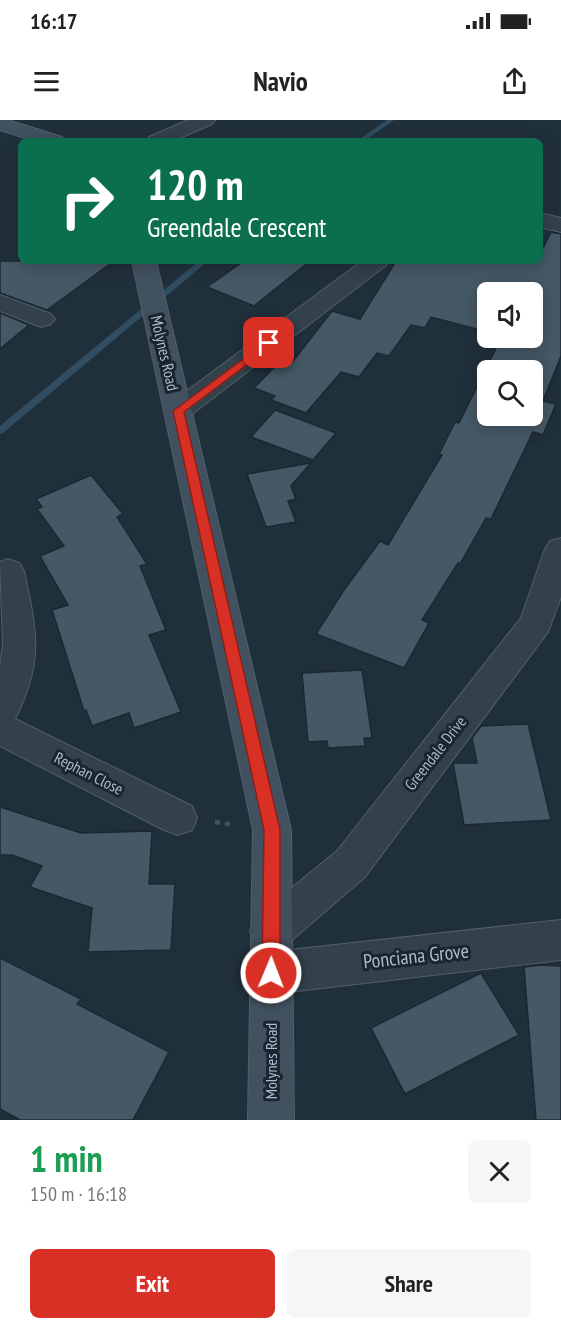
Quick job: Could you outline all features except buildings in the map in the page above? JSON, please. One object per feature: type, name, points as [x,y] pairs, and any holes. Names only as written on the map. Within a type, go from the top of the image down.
[{"type":"main road","points":[[0,124],[45,138]]},
{"type":"main road","name":"Molynes Road","points":[[145,264],[272,830],[271,1120]]},
{"type":"street","points":[[163,138],[205,120]]},
{"type":"street","points":[[543,221],[561,225]]},
{"type":"street","points":[[178,411],[373,264]]},
{"type":"street","points":[[0,302],[42,319]]},
{"type":"street","name":"Greendale Drive","points":[[272,931],[351,864],[536,623],[561,549]]},
{"type":"street","points":[[0,713],[11,694],[21,658],[19,630],[8,571]]},
{"type":"street","name":"Rephan Close","points":[[0,729],[178,818]]},
{"type":"street","name":"Ponciana Grove","points":[[271,973],[561,940]]},
{"type":"path","points":[[178,818],[272,830]]},
{"type":"waterway","points":[[364,138],[391,120]]},
{"type":"waterway","points":[[0,431],[200,264]]},
{"type":"route","points":[[269,343],[178,411],[272,830],[271,973]]}]
